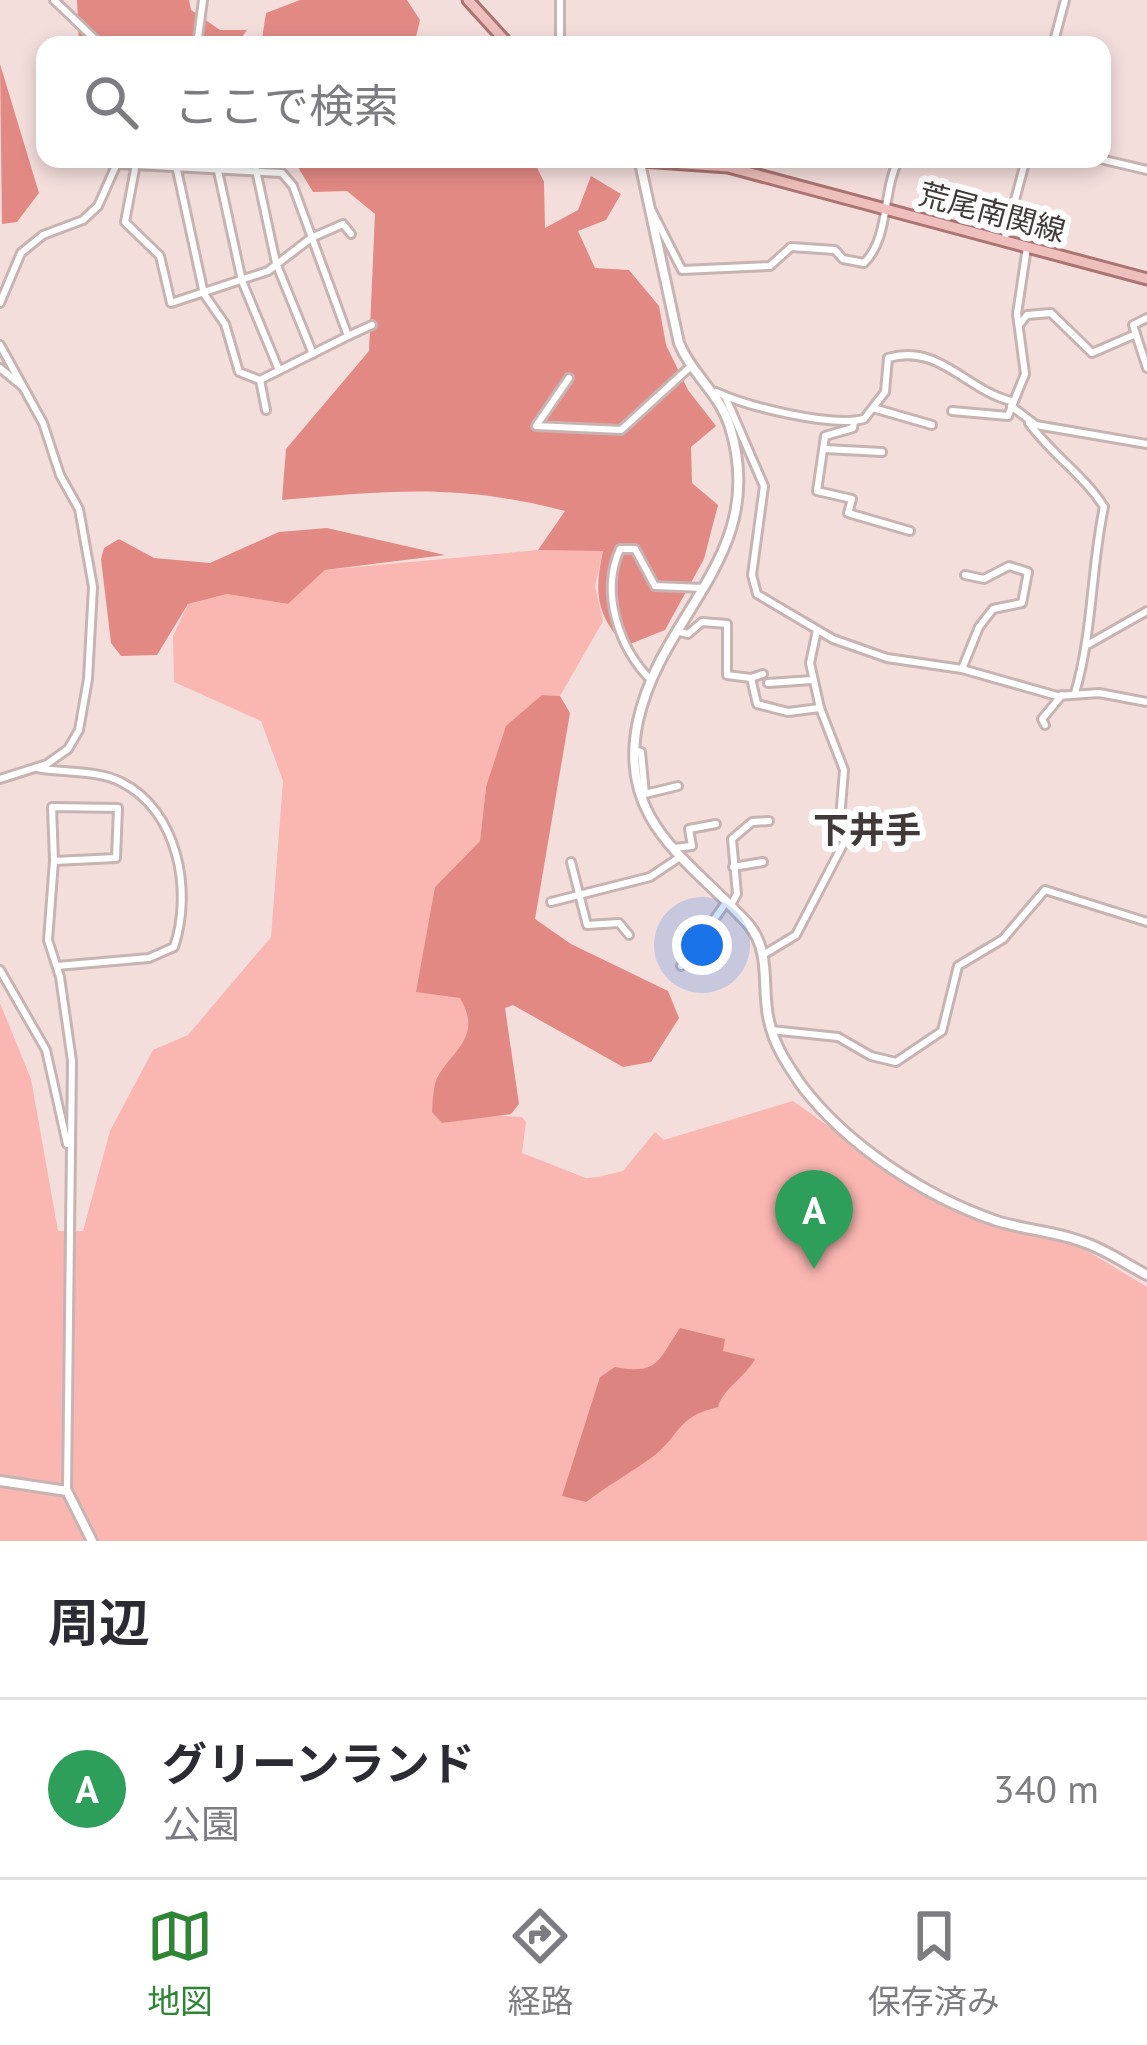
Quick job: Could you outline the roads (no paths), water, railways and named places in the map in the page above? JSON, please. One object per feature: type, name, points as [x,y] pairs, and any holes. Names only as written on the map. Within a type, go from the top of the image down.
[{"type":"main road","points":[[468,0],[501,36]]},
{"type":"main road","name":"荒尾南関線","points":[[732,168],[1147,279]]},
{"type":"street","points":[[55,0],[92,36]]},
{"type":"street","points":[[198,36],[203,0]]},
{"type":"street","points":[[560,0],[560,36]]},
{"type":"street","points":[[1056,36],[1065,0]]},
{"type":"street","points":[[1111,162],[1147,170]]},
{"type":"street","points":[[0,303],[21,253],[43,235],[83,220],[98,206],[115,168]]},
{"type":"street","points":[[641,168],[679,343],[690,367],[721,394],[764,486],[752,582],[758,594],[817,630],[887,658],[962,669],[1061,695],[1147,702]]},
{"type":"street","points":[[652,211],[682,270],[770,266],[791,247],[820,247],[864,263],[873,253],[894,168]]},
{"type":"street","points":[[1004,241],[1024,168]]},
{"type":"street","points":[[348,336],[311,238],[293,187],[282,173],[135,169],[125,222],[160,256],[171,303],[242,281],[311,238],[343,224],[351,234]]},
{"type":"street","points":[[177,170],[204,294],[225,324],[239,371],[260,380]]},
{"type":"street","points":[[256,170],[276,262],[313,354]]},
{"type":"street","points":[[218,171],[242,281],[279,370]]},
{"type":"street","points":[[952,411],[1008,416],[1025,374],[1018,328],[1027,247]]},
{"type":"street","points":[[1018,328],[1027,315],[1051,313],[1092,353],[1136,334]]},
{"type":"street","points":[[1147,318],[1133,325],[1147,368]]},
{"type":"street","points":[[260,380],[372,325]]},
{"type":"street","points":[[0,345],[26,388],[79,509],[92,586],[88,679],[79,730],[68,749],[34,768],[0,779]]},
{"type":"street","points":[[721,394],[830,422],[854,422],[885,392],[888,358],[903,354],[956,368],[986,393],[1011,403],[1049,450],[1085,476],[1103,502],[1105,523],[1092,569],[1089,644],[1075,693]]},
{"type":"street","points":[[569,378],[536,426],[622,430],[690,367]]},
{"type":"street","points":[[0,368],[26,388]]},
{"type":"street","points":[[260,380],[266,410]]},
{"type":"street","points":[[721,394],[740,470],[738,501],[729,543],[652,681],[634,750],[646,810],[677,859],[758,938],[771,1030],[789,1066],[818,1104],[911,1179],[988,1218],[1088,1243],[1147,1276]]},
{"type":"street","points":[[873,408],[932,425]]},
{"type":"street","points":[[854,422],[853,428],[825,436],[818,491],[852,499],[848,513],[910,531]]},
{"type":"street","points":[[1029,423],[1065,428],[1088,438],[1147,444]]},
{"type":"street","points":[[825,449],[882,452]]},
{"type":"street","points":[[652,681],[634,663],[616,625],[614,566],[620,549],[635,549],[655,586],[704,588]]},
{"type":"street","points":[[962,669],[993,609],[1022,602],[1028,572],[1009,566],[984,579],[965,575]]},
{"type":"street","points":[[1089,644],[1147,611]]},
{"type":"street","points":[[680,632],[688,634],[702,622],[728,624],[727,675],[751,678],[763,674]]},
{"type":"street","points":[[763,955],[796,935],[849,833],[850,820],[840,818],[844,770],[812,680],[810,645],[817,630]]},
{"type":"street","points":[[751,678],[757,704],[788,712],[820,708]]},
{"type":"street","points":[[768,682],[812,680]]},
{"type":"street","points":[[1045,725],[1042,719],[1061,695]]},
{"type":"street","points":[[634,750],[640,752],[645,794],[678,786]]},
{"type":"street","points":[[34,768],[121,781],[169,826],[177,849],[174,947],[148,958],[57,966]]},
{"type":"street","points":[[54,861],[112,862],[120,838],[118,808],[52,807],[54,861],[48,940],[57,966],[72,1061],[68,1491],[92,1541]]},
{"type":"street","points":[[681,966],[736,894],[735,833],[752,823],[769,821]]},
{"type":"street","points":[[670,849],[692,846],[689,829],[716,824]]},
{"type":"street","points":[[551,902],[650,878],[677,859]]},
{"type":"street","points":[[572,862],[587,925],[619,923],[629,935]]},
{"type":"street","points":[[733,867],[764,862]]},
{"type":"street","points":[[771,1030],[838,1037],[866,1054],[896,1062],[942,1031],[958,967],[1003,939],[1035,895],[1055,890],[1120,917],[1147,922]]},
{"type":"street","points":[[681,936],[695,946]]},
{"type":"street","points":[[0,970],[46,1049],[68,1150]]},
{"type":"street","points":[[0,1481],[68,1491]]},
{"type":"place","name":"グリーンランド","points":[[814,1269]]},
{"type":"district","name":"下井手","points":[[867,830]]}]
